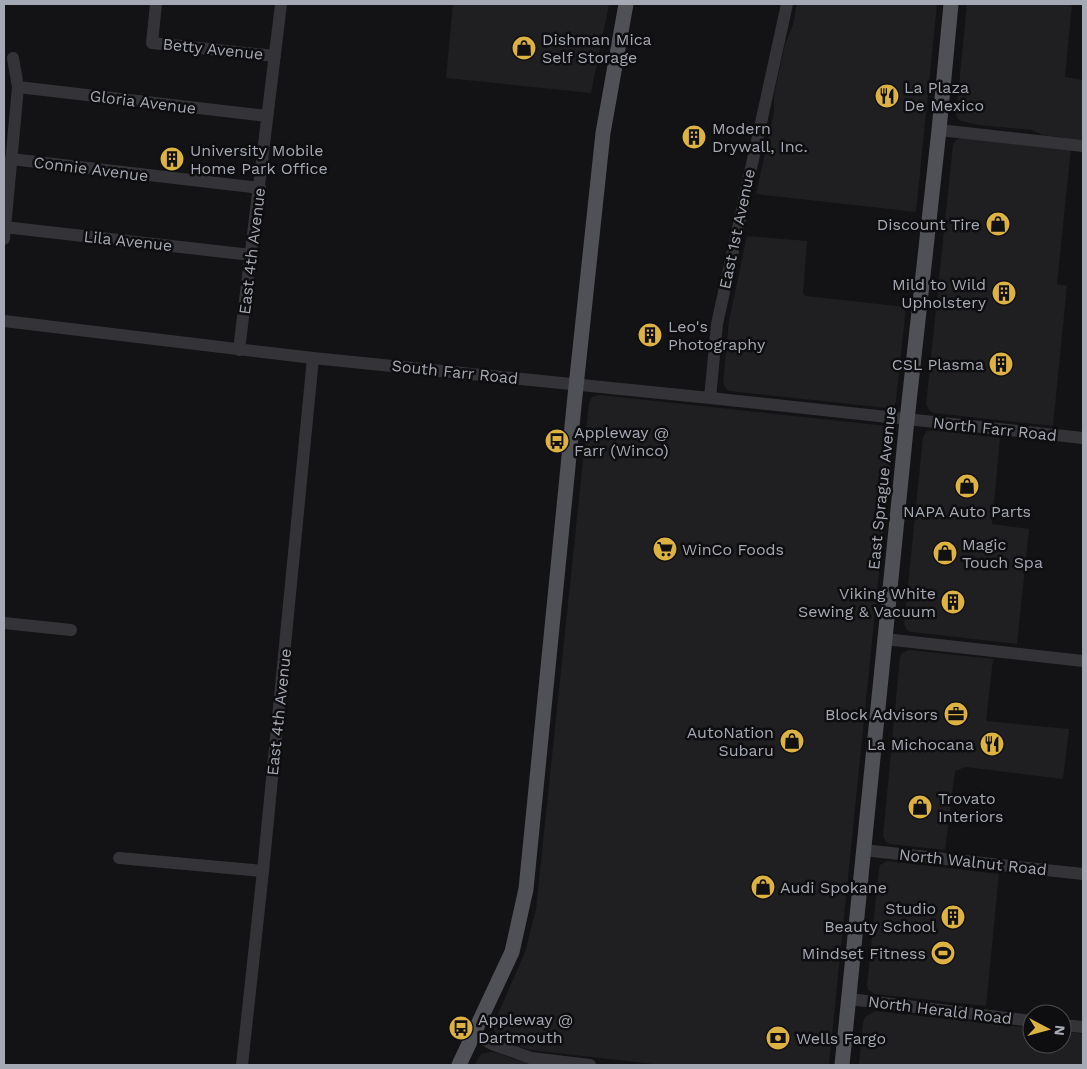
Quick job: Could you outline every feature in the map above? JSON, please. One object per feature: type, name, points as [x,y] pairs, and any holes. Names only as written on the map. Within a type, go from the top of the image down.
[{"type":"main road","points":[[459,1065],[512,952],[526,889],[603,133],[626,4]]},
{"type":"main road","name":"East Sprague Avenue","points":[[842,1065],[906,420],[939,130],[951,4]]},
{"type":"street","name":"Betty Avenue","points":[[156,4],[152,43],[275,56]]},
{"type":"street","name":"East 4th Avenue","points":[[239,350],[281,4]]},
{"type":"street","name":"East 1st Avenue","points":[[710,398],[719,316],[787,4]]},
{"type":"street","points":[[4,233],[18,87],[13,58]]},
{"type":"street","name":"Gloria Avenue","points":[[18,87],[268,116]]},
{"type":"street","points":[[939,130],[1083,146]]},
{"type":"street","name":"Connie Avenue","points":[[11,159],[260,188]]},
{"type":"street","name":"Lila Avenue","points":[[4,233],[251,255]]},
{"type":"street","name":"South Farr Road","points":[[4,321],[239,350],[906,420]]},
{"type":"street","name":"East 4th Avenue","points":[[242,1065],[263,871],[313,358]]},
{"type":"street","name":"North Farr Road","points":[[906,420],[1083,438]]},
{"type":"street","points":[[4,623],[71,630]]},
{"type":"street","points":[[885,640],[1083,661]]},
{"type":"street","name":"North Walnut Road","points":[[863,850],[1083,874]]},
{"type":"street","points":[[119,858],[263,871]]},
{"type":"street","name":"North Herald Road","points":[[849,999],[1022,1020]]},
{"type":"street","points":[[474,1034],[492,1044],[531,1058],[590,1065]]},
{"type":"shaded area","name":"Dishman Mica Self Storage","points":[[453,4],[609,4],[591,93],[446,78]]},
{"type":"shaded area","points":[[797,4],[937,4],[916,212],[756,194],[774,112],[774,95],[785,44],[793,25]]},
{"type":"shaded area","points":[[967,4],[1072,4],[1065,77],[1083,80],[1083,140],[1043,135],[1032,130],[978,125],[958,119],[956,115]]},
{"type":"shaded area","points":[[960,138],[1071,148],[1057,284],[1067,286],[1053,426],[934,413],[926,405],[953,144]]},
{"type":"shaded area","points":[[747,236],[807,241],[803,293],[806,296],[906,307],[895,405],[887,408],[729,391],[725,387],[723,384],[729,320]]},
{"type":"shaded area","points":[[600,395],[886,426],[893,430],[829,1065],[662,1065],[530,1050],[505,1042],[498,1037],[494,1030],[494,1023],[525,952],[536,909],[589,403],[592,397]]},
{"type":"shaded area","points":[[927,431],[1000,438],[992,524],[1029,529],[1017,644],[912,632],[908,631],[904,625],[923,437]]},
{"type":"shaded area","points":[[909,650],[993,659],[986,721],[1069,729],[1063,779],[966,767],[955,771],[945,850],[890,844],[886,842],[883,836],[900,657],[902,653]]},
{"type":"shaded area","points":[[887,861],[999,874],[986,1006],[875,994],[868,990],[879,869],[880,865]]},
{"type":"shaded area","points":[[875,1011],[1022,1027],[1022,1054],[1072,1054],[1072,1032],[1083,1034],[1083,1065],[859,1065],[865,1017]]},
{"type":"shaded area","points":[[490,1052],[540,1065],[474,1065],[481,1054]]},
{"type":"place","name":"Dishman Mica Self Storage","points":[[524,48]]},
{"type":"place","name":"La Plaza De Mexico","points":[[887,96]]},
{"type":"place","name":"Modern Drywall, Inc.","points":[[694,137]]},
{"type":"place","name":"University Mobile Home Park Office","points":[[172,159]]},
{"type":"place","name":"Discount Tire","points":[[998,224]]},
{"type":"place","name":"Mild to Wild Upholstery","points":[[1004,293]]},
{"type":"place","name":"Leo's Photography","points":[[650,335]]},
{"type":"place","name":"CSL Plasma","points":[[1001,364]]},
{"type":"place","name":"Appleway @ Farr (Winco)","points":[[557,441]]},
{"type":"place","name":"NAPA Auto Parts","points":[[967,486]]},
{"type":"place","name":"WinCo Foods","points":[[665,549]]},
{"type":"place","name":"Magic Touch Spa","points":[[945,553]]},
{"type":"place","name":"Viking White Sewing & Vacuum","points":[[953,602]]},
{"type":"place","name":"Block Advisors","points":[[956,714]]},
{"type":"place","name":"AutoNation Subaru","points":[[792,741]]},
{"type":"place","name":"La Michocana","points":[[992,744]]},
{"type":"place","name":"Trovato Interiors","points":[[920,807]]},
{"type":"place","name":"Audi Spokane","points":[[763,887]]},
{"type":"place","name":"Studio Beauty School","points":[[953,917]]},
{"type":"place","name":"Mindset Fitness","points":[[943,953]]},
{"type":"place","name":"Appleway @ Dartmouth","points":[[461,1028]]},
{"type":"place","name":"Wells Fargo","points":[[778,1038]]}]
